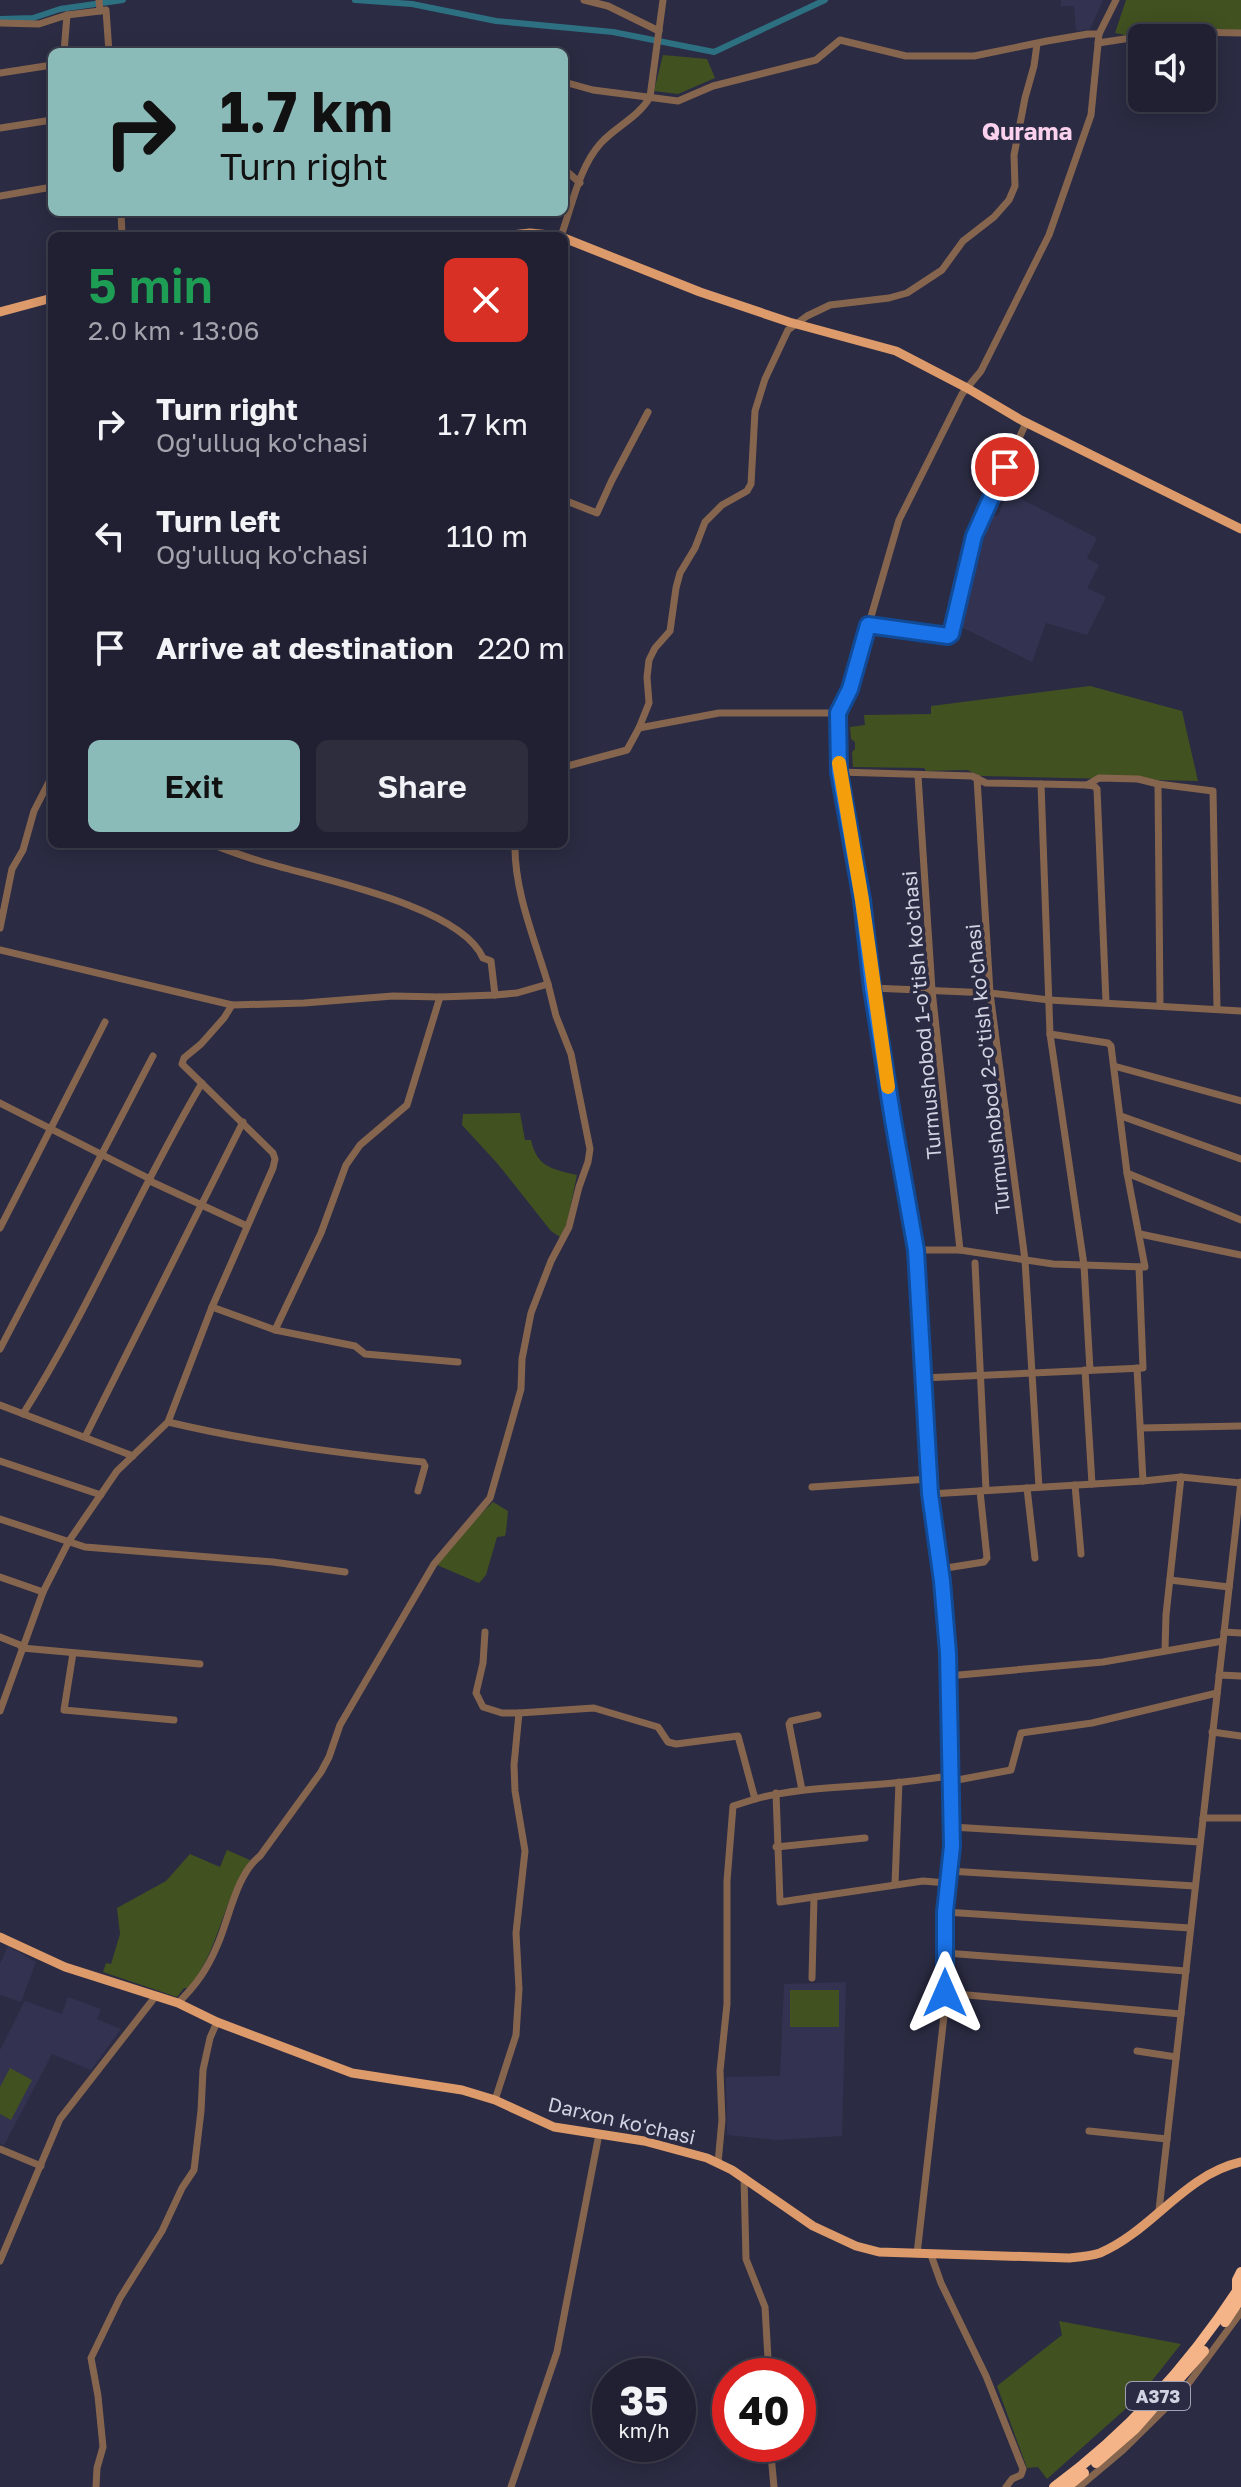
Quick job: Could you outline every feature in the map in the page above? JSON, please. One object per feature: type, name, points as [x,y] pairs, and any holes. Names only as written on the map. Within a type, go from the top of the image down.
[{"type":"highway","points":[[1240,2292],[1237,2280],[1241,2272]]},
{"type":"highway","name":"A373","points":[[1054,2487],[1097,2454],[1159,2394],[1240,2292]]},
{"type":"highway","name":"A373","points":[[1067,2487],[1135,2429],[1162,2401],[1214,2338],[1240,2292]]},
{"type":"main road","points":[[568,239],[700,292],[896,351],[1026,423],[1241,529]]},
{"type":"main road","points":[[0,312],[48,299]]},
{"type":"main road","name":"Darxon ko'chasi","points":[[0,1937],[65,1967],[178,2003],[217,2022],[352,2073],[462,2090],[495,2100],[554,2127],[644,2141],[718,2163],[744,2177],[813,2226],[856,2246],[879,2252],[1069,2258],[1099,2253],[1133,2233],[1195,2183],[1241,2162]]},
{"type":"street","points":[[584,0],[608,6],[659,31]]},
{"type":"street","points":[[564,232],[584,170],[600,143],[642,110],[650,97],[663,0]]},
{"type":"street","points":[[917,2254],[945,1993],[945,1912],[952,1827],[948,1676],[940,1569],[930,1494],[916,1250],[839,772],[838,713],[850,689],[899,520],[962,394],[981,371],[1049,235],[1091,115],[1098,39],[1116,0]]},
{"type":"street","points":[[0,23],[39,24],[100,6],[106,10],[109,48]]},
{"type":"street","points":[[64,48],[67,15]]},
{"type":"street","points":[[568,83],[584,89],[678,101],[713,86],[816,60],[840,40],[906,56],[979,56],[1088,34],[1098,39],[1205,32],[1241,33]]},
{"type":"street","points":[[568,766],[627,750],[639,728],[649,703],[649,660],[670,631],[680,573],[695,548],[705,522],[722,505],[747,491],[751,484],[755,411],[765,379],[788,330],[830,305],[907,293],[942,270],[963,241],[1006,205],[1015,186],[1014,155],[1037,44]]},
{"type":"street","points":[[0,73],[48,66]]},
{"type":"street","points":[[0,128],[48,121]]},
{"type":"street","points":[[568,172],[580,183]]},
{"type":"street","points":[[0,195],[48,188]]},
{"type":"street","points":[[568,502],[597,513],[648,412]]},
{"type":"street","points":[[868,625],[951,634],[974,536],[1026,423]]},
{"type":"street","points":[[639,728],[719,713],[838,713]]},
{"type":"street","points":[[839,772],[972,776],[986,783],[1087,785],[1097,789],[1106,1002]]},
{"type":"street","name":"Turmushobod 1-o'tish ko'chasi","points":[[918,776],[932,990],[960,1250]]},
{"type":"street","name":"Turmushobod 2-o'tish ko'chasi","points":[[977,778],[990,993],[1025,1260],[1039,1487]]},
{"type":"street","points":[[1087,785],[1099,778],[1138,779],[1213,791],[1217,1009]]},
{"type":"street","points":[[1041,784],[1050,1034],[1084,1265],[1092,1484]]},
{"type":"street","points":[[1158,784],[1160,1006]]},
{"type":"street","points":[[0,928],[12,869],[23,850],[32,817],[48,787]]},
{"type":"street","points":[[222,848],[378,893],[434,917],[459,933],[478,948],[483,958],[491,961],[495,995]]},
{"type":"street","points":[[178,2003],[200,1981],[251,1863],[260,1856],[321,1772],[340,1725],[434,1564],[490,1498],[521,1389],[522,1359],[531,1313],[551,1261],[569,1227],[590,1149],[571,1054],[556,1016],[527,914],[515,848]]},
{"type":"street","points":[[0,950],[232,1005],[315,1003],[393,996],[495,995],[517,993],[548,984]]},
{"type":"street","points":[[872,988],[1241,1011]]},
{"type":"street","points":[[275,1330],[321,1233],[346,1165],[360,1145],[407,1105],[440,997]]},
{"type":"street","points":[[0,1711],[2,1694],[43,1592],[69,1541],[117,1471],[168,1422],[212,1307],[273,1168],[273,1153],[185,1068],[182,1060],[201,1044],[232,1005]]},
{"type":"street","points":[[0,1228],[105,1022]]},
{"type":"street","points":[[916,1250],[960,1250],[1053,1264],[1145,1267],[1127,1173],[1111,1046],[1050,1034]]},
{"type":"street","points":[[0,1349],[153,1056]]},
{"type":"street","points":[[1114,1066],[1241,1101]]},
{"type":"street","points":[[23,1414],[52,1369],[171,1136],[202,1083]]},
{"type":"street","points":[[0,1103],[152,1182],[247,1226]]},
{"type":"street","points":[[1121,1116],[1241,1159]]},
{"type":"street","points":[[85,1437],[243,1122]]},
{"type":"street","points":[[1127,1173],[1241,1220]]},
{"type":"street","points":[[1140,1234],[1241,1255]]},
{"type":"street","points":[[940,1569],[984,1562],[987,1558],[975,1263]]},
{"type":"street","points":[[922,1378],[1143,1368],[1139,1267]]},
{"type":"street","points":[[212,1307],[275,1330],[355,1346],[365,1354],[458,1362]]},
{"type":"street","points":[[1137,1368],[1143,1481]]},
{"type":"street","points":[[0,1405],[133,1456]]},
{"type":"street","points":[[168,1422],[250,1440],[423,1462],[425,1466],[418,1491]]},
{"type":"street","points":[[1141,1428],[1241,1426]]},
{"type":"street","points":[[0,1461],[101,1495]]},
{"type":"street","points":[[930,1494],[1181,1477],[1241,1482],[1237,1553],[1229,1584],[1159,2210]]},
{"type":"street","points":[[1165,1650],[1181,1477]]},
{"type":"street","points":[[812,1487],[929,1479]]},
{"type":"street","points":[[1075,1485],[1081,1554]]},
{"type":"street","points":[[1027,1488],[1035,1558]]},
{"type":"street","points":[[0,1519],[85,1547],[273,1562],[345,1572]]},
{"type":"street","points":[[0,1577],[43,1592]]},
{"type":"street","points":[[1170,1580],[1229,1584],[1241,1581]]},
{"type":"street","points":[[485,1632],[483,1663],[476,1686],[478,1702],[483,1707],[519,1713],[594,1708],[658,1727],[668,1742],[676,1744],[738,1736],[755,1799]]},
{"type":"street","points":[[948,1676],[1103,1662],[1241,1633]]},
{"type":"street","points":[[0,1637],[22,1648],[200,1664]]},
{"type":"street","points":[[73,1653],[64,1710],[174,1720]]},
{"type":"street","points":[[1219,1675],[1241,1676]]},
{"type":"street","points":[[718,2163],[722,2120],[720,2071],[727,2004],[727,1881],[733,1806],[776,1793],[1011,1770],[1021,1733],[1092,1723],[1217,1693]]},
{"type":"street","points":[[495,2100],[516,2035],[519,1989],[516,1933],[525,1851],[515,1791],[519,1713]]},
{"type":"street","points":[[802,1790],[789,1724],[818,1715]]},
{"type":"street","points":[[1212,1732],[1241,1736]]},
{"type":"street","points":[[895,1884],[899,1782]]},
{"type":"street","points":[[776,1793],[780,1902],[895,1884],[923,1881],[947,1883]]},
{"type":"street","points":[[1203,1818],[1241,1818]]},
{"type":"street","points":[[952,1827],[1200,1842]]},
{"type":"street","points":[[776,1847],[865,1838]]},
{"type":"street","points":[[949,1871],[1195,1886]]},
{"type":"street","points":[[812,1978],[814,1897]]},
{"type":"street","points":[[945,1912],[1190,1928]]},
{"type":"street","points":[[945,1953],[1186,1971]]},
{"type":"street","points":[[945,1993],[1181,2014]]},
{"type":"street","points":[[0,2261],[60,2119],[155,1997]]},
{"type":"street","points":[[96,2487],[103,2447],[91,2358],[120,2298],[162,2231],[194,2170],[203,2070],[217,2022]]},
{"type":"street","points":[[1137,2051],[1176,2057]]},
{"type":"street","points":[[1089,2131],[1167,2139]]},
{"type":"street","points":[[511,2487],[557,2352],[599,2134]]},
{"type":"street","points":[[0,2149],[41,2166]]},
{"type":"street","points":[[744,2177],[746,2259],[765,2307],[768,2358]]},
{"type":"street","points":[[931,2255],[941,2283],[986,2376],[1023,2469],[1021,2475],[1012,2479],[1006,2487]]},
{"type":"street","points":[[1079,2487],[1123,2450],[1183,2391],[1241,2312]]},
{"type":"street","points":[[772,2462],[774,2487]]},
{"type":"shaded area","points":[[1061,0],[1103,0],[1090,29],[1076,31],[1074,6],[1061,6]]},
{"type":"shaded area","points":[[1008,492],[1097,538],[1087,558],[1099,565],[1087,588],[1106,597],[1087,635],[1046,623],[1032,662],[957,625],[972,568],[993,515],[998,516]]},
{"type":"shaded area","points":[[8,1946],[36,1962],[21,2002],[0,1995],[0,1964]]},
{"type":"shaded area","points":[[846,1982],[842,2136],[777,2140],[727,2135],[726,2077],[780,2076],[784,1984]]},
{"type":"shaded area","points":[[68,1997],[101,2009],[97,2019],[121,2029],[91,2070],[52,2054],[4,2145],[0,2143],[0,2050],[25,2001],[62,2014]]},
{"type":"green space","points":[[1126,0],[1241,0],[1241,31],[1216,29],[1216,24],[1128,24],[1128,35],[1115,33]]},
{"type":"green space","points":[[663,55],[707,59],[715,78],[678,94],[654,91]]},
{"type":"green space","points":[[1090,686],[1182,711],[1198,781],[981,776],[967,770],[853,767],[855,742],[851,739],[850,727],[865,725],[864,715],[931,714],[931,706]]},
{"type":"green space","points":[[520,1113],[525,1140],[531,1140],[542,1162],[553,1169],[577,1175],[567,1223],[560,1237],[551,1231],[462,1125],[463,1114]]},
{"type":"green space","points":[[493,1502],[508,1511],[506,1532],[505,1536],[497,1537],[486,1575],[479,1583],[437,1565],[469,1525]]},
{"type":"green space","points":[[227,1850],[250,1860],[229,1901],[206,1959],[189,1988],[184,1988],[177,1997],[103,1972],[106,1963],[111,1964],[120,1934],[117,1908],[166,1881],[190,1854],[220,1867]]},
{"type":"green space","points":[[790,1990],[839,1990],[839,2027],[790,2027]]},
{"type":"green space","points":[[10,2068],[32,2080],[11,2120],[0,2114],[0,2087]]},
{"type":"green space","points":[[1059,2321],[1181,2344],[1140,2396],[1047,2479],[1038,2467],[1027,2468],[997,2386],[1062,2335]]},
{"type":"waterway","points":[[0,19],[33,18],[60,9],[123,0]]},
{"type":"waterway","points":[[355,0],[412,4],[496,21],[613,32],[714,52],[825,0]]},
{"type":"slow traffic","points":[[839,763],[888,1087]]},
{"type":"district","name":"Qurama","points":[[1027,130]]},
{"type":"route","points":[[945,1993],[945,1912],[952,1846],[948,1653],[930,1494],[916,1250],[839,772],[838,713],[850,689],[868,625],[951,634],[974,536],[1005,467]]}]
